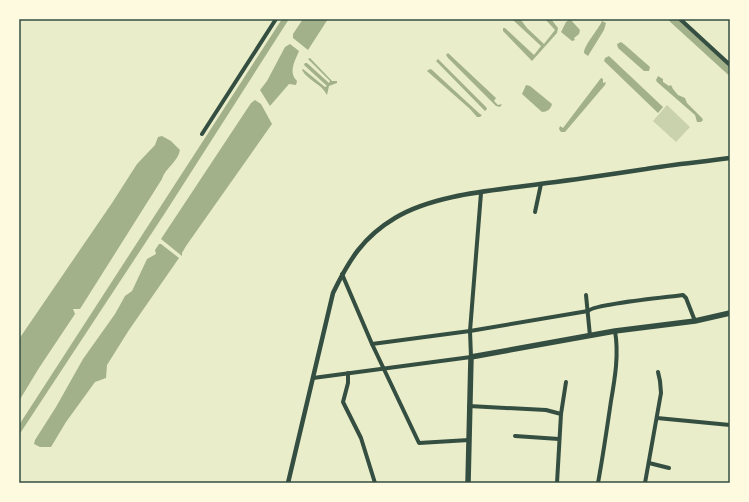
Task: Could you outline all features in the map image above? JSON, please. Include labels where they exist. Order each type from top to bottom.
[{"type":"main road","points":[[468,483],[471,357],[615,331],[695,321],[730,313]]},
{"type":"street","points":[[202,134],[276,19]]},
{"type":"street","points":[[680,19],[730,65]]},
{"type":"street","points":[[288,483],[333,293],[342,274],[355,253],[370,236],[395,218],[416,207],[441,200],[481,192],[730,158]]},
{"type":"street","points":[[535,212],[540,184]]},
{"type":"street","points":[[313,378],[471,357],[470,331],[481,192]]},
{"type":"street","points":[[342,274],[372,344],[418,443],[469,440]]},
{"type":"street","points":[[586,295],[590,336]]},
{"type":"street","points":[[372,344],[470,331],[588,311],[590,309],[606,305],[683,295],[686,298],[695,321]]},
{"type":"street","points":[[598,483],[616,371],[617,342],[615,331]]},
{"type":"street","points":[[645,483],[652,436],[657,418],[661,392],[658,372]]},
{"type":"street","points":[[348,373],[348,383],[343,402],[361,438],[375,483]]},
{"type":"street","points":[[557,483],[561,414],[566,382]]},
{"type":"street","points":[[469,406],[546,410],[561,414]]},
{"type":"street","points":[[657,418],[730,424]]},
{"type":"street","points":[[515,436],[559,440]]},
{"type":"street","points":[[649,463],[669,468]]},
{"type":"shaded area","points":[[282,19],[289,19],[165,213],[19,435],[19,425]]},
{"type":"shaded area","points":[[303,19],[328,19],[308,50],[293,38],[293,34]]},
{"type":"shaded area","points":[[545,19],[551,19],[558,28],[557,33],[532,61],[503,31],[503,28],[505,28],[534,55],[541,46],[513,20],[521,20],[527,28],[544,44],[555,30]]},
{"type":"shaded area","points":[[570,19],[580,30],[579,34],[574,38],[575,40],[572,41],[561,32],[566,22]]},
{"type":"shaded area","points":[[602,21],[606,23],[604,30],[588,56],[584,53],[585,50]]},
{"type":"shaded area","points":[[621,42],[650,67],[649,71],[644,71],[618,48],[617,44]]},
{"type":"shaded area","points":[[290,44],[299,51],[293,70],[294,78],[297,81],[296,85],[289,84],[270,106],[260,90],[267,81],[285,47]]},
{"type":"shaded area","points":[[448,53],[496,98],[494,101],[498,105],[502,104],[500,107],[496,106],[448,58],[446,55]]},
{"type":"shaded area","points":[[609,56],[663,107],[658,113],[604,61],[605,58]]},
{"type":"shaded area","points":[[310,58],[332,81],[337,81],[337,83],[329,86],[327,95],[302,70],[303,69],[325,87],[327,86],[304,65],[307,63],[329,83],[330,81],[308,59]]},
{"type":"shaded area","points":[[438,59],[486,107],[487,109],[485,111],[436,61]]},
{"type":"shaded area","points":[[431,69],[482,115],[477,117],[427,71]]},
{"type":"shaded area","points":[[658,76],[663,79],[663,82],[669,86],[671,85],[678,95],[685,98],[687,103],[702,118],[703,120],[701,122],[697,122],[695,115],[657,82],[656,80]]},
{"type":"shaded area","points":[[601,78],[603,79],[603,83],[606,82],[605,85],[565,132],[561,132],[559,129],[560,126],[563,128]]},
{"type":"shaded area","points":[[526,85],[530,86],[552,104],[550,109],[542,112],[522,94]]},
{"type":"shaded area","points":[[255,100],[261,104],[272,124],[186,246],[182,256],[161,239],[251,103]]},
{"type":"shaded area","points":[[667,105],[690,127],[676,142],[653,121]]},
{"type":"shaded area","points":[[162,136],[171,141],[180,150],[177,158],[164,175],[80,309],[73,309],[75,314],[19,401],[19,339],[137,164],[155,145],[158,137]]},
{"type":"shaded area","points":[[159,244],[179,258],[129,330],[107,365],[106,378],[95,382],[66,422],[51,447],[40,447],[34,444],[83,359],[115,314],[125,296],[132,291],[147,259],[156,254],[155,250]]},
{"type":"waterway","points":[[673,19],[730,71]]}]
